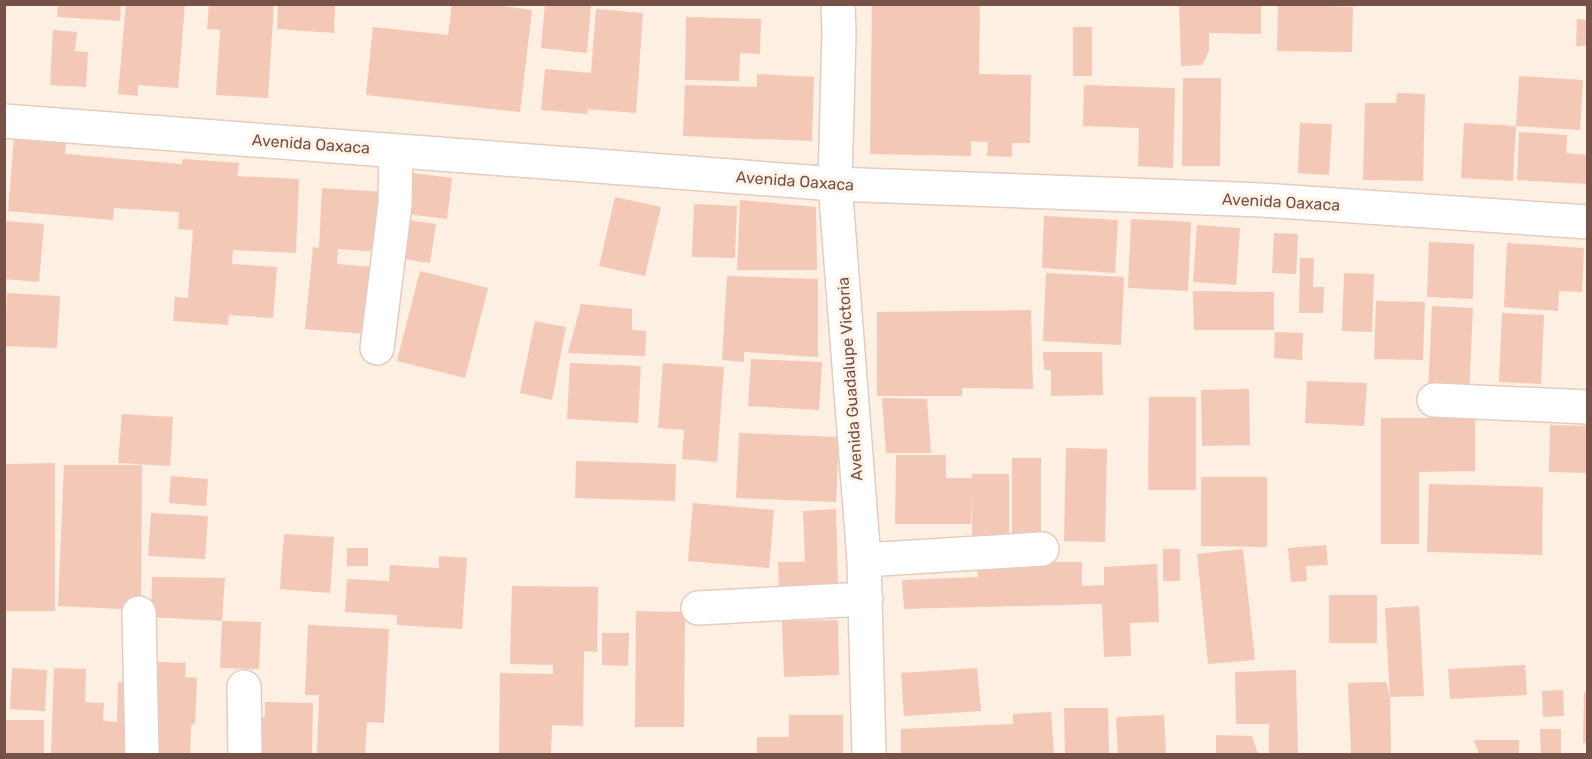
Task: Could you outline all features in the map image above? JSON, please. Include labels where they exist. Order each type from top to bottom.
[{"type":"street","name":"Avenida Guadalupe Victoria","points":[[838,4],[836,184],[864,560],[869,754]]},
{"type":"street","name":"Avenida Oaxaca","points":[[4,121],[836,184],[1262,200],[1587,222]]},
{"type":"street","points":[[377,348],[395,204],[396,151]]},
{"type":"street","points":[[1434,399],[1587,406]]},
{"type":"street","points":[[864,560],[1042,549]]},
{"type":"street","points":[[698,608],[866,599]]},
{"type":"street","points":[[139,613],[142,754]]},
{"type":"street","points":[[244,687],[245,754]]},
{"type":"building","points":[[58,4],[121,4],[120,21],[57,17]]},
{"type":"building","points":[[126,4],[185,4],[178,88],[138,85],[138,96],[118,94]]},
{"type":"building","points":[[209,4],[274,4],[268,98],[216,95],[220,30],[207,29]]},
{"type":"building","points":[[278,4],[335,4],[334,33],[277,29]]},
{"type":"building","points":[[452,4],[489,4],[532,10],[520,112],[366,95],[373,27],[448,35]]},
{"type":"building","points":[[545,4],[591,4],[587,53],[541,48]]},
{"type":"building","points":[[872,4],[980,4],[979,74],[1031,75],[1030,143],[1012,143],[1012,157],[987,156],[988,142],[971,141],[971,156],[870,154]]},
{"type":"building","points":[[1179,4],[1261,5],[1261,34],[1209,33],[1209,51],[1202,65],[1181,66]]},
{"type":"building","points":[[1278,4],[1353,7],[1352,52],[1277,51]]},
{"type":"building","points":[[596,9],[643,13],[636,113],[588,109],[587,114],[541,110],[545,69],[591,73]]},
{"type":"building","points":[[686,17],[761,19],[760,54],[740,53],[739,81],[685,80]]},
{"type":"building","points":[[1577,19],[1587,20],[1587,46],[1576,46]]},
{"type":"building","points":[[1073,27],[1092,27],[1092,76],[1073,76]]},
{"type":"building","points":[[53,30],[77,32],[75,51],[88,52],[86,87],[50,85]]},
{"type":"building","points":[[757,74],[814,77],[812,141],[683,136],[685,85],[757,87]]},
{"type":"building","points":[[1519,76],[1583,80],[1580,130],[1516,126]]},
{"type":"building","points":[[1183,78],[1221,78],[1220,166],[1182,166]]},
{"type":"building","points":[[1084,85],[1175,88],[1173,168],[1138,166],[1139,128],[1083,126]]},
{"type":"building","points":[[1397,93],[1425,94],[1423,181],[1363,180],[1365,103],[1396,103]]},
{"type":"building","points":[[1300,123],[1332,124],[1329,175],[1298,173]]},
{"type":"building","points":[[1464,123],[1516,126],[1513,181],[1461,178]]},
{"type":"building","points":[[1519,132],[1567,135],[1566,153],[1587,155],[1587,184],[1517,180]]},
{"type":"building","points":[[14,139],[66,143],[65,154],[182,164],[183,159],[239,163],[237,176],[299,179],[296,253],[233,250],[232,264],[277,267],[273,318],[229,315],[228,325],[173,321],[175,297],[188,298],[193,230],[178,229],[179,212],[114,208],[113,220],[8,211]]},
{"type":"building","points":[[413,173],[452,178],[447,219],[408,214]]},
{"type":"building","points":[[322,188],[384,192],[380,252],[338,249],[337,264],[372,267],[366,334],[305,329],[313,247],[319,248]]},
{"type":"building","points":[[615,197],[661,207],[645,276],[599,266]]},
{"type":"building","points":[[740,200],[816,207],[817,270],[737,270]]},
{"type":"building","points":[[694,204],[737,206],[735,258],[692,257]]},
{"type":"building","points":[[1044,216],[1118,220],[1115,273],[1042,268]]},
{"type":"building","points":[[1131,219],[1191,222],[1188,291],[1128,288]]},
{"type":"building","points":[[408,220],[436,224],[430,263],[403,259]]},
{"type":"building","points":[[4,221],[44,224],[39,282],[4,279]]},
{"type":"building","points":[[1197,225],[1240,228],[1236,285],[1193,282]]},
{"type":"building","points":[[1274,233],[1298,234],[1296,274],[1272,273]]},
{"type":"building","points":[[1429,242],[1474,244],[1473,299],[1427,297]]},
{"type":"building","points":[[1507,243],[1584,248],[1582,292],[1559,291],[1558,311],[1504,307]]},
{"type":"building","points":[[1300,258],[1314,258],[1313,287],[1324,287],[1323,313],[1299,313]]},
{"type":"building","points":[[420,271],[488,288],[465,378],[397,361]]},
{"type":"building","points":[[1046,273],[1124,277],[1121,345],[1043,341]]},
{"type":"building","points":[[1344,273],[1374,274],[1372,332],[1342,331]]},
{"type":"building","points":[[727,276],[818,279],[818,357],[744,352],[744,362],[722,360]]},
{"type":"building","points":[[1193,291],[1274,292],[1274,330],[1194,330]]},
{"type":"building","points":[[7,293],[60,296],[57,348],[4,346]]},
{"type":"building","points":[[1376,301],[1425,302],[1423,360],[1374,359]]},
{"type":"building","points":[[581,304],[632,309],[632,330],[646,331],[645,356],[568,353]]},
{"type":"building","points":[[1432,306],[1473,308],[1469,395],[1428,394]]},
{"type":"building","points":[[1031,310],[1033,389],[962,388],[962,396],[877,396],[877,312]]},
{"type":"building","points":[[1502,313],[1544,315],[1541,384],[1499,382]]},
{"type":"building","points":[[535,321],[566,327],[552,400],[520,393]]},
{"type":"building","points":[[1275,332],[1303,333],[1302,360],[1274,358]]},
{"type":"building","points":[[1043,352],[1102,352],[1103,395],[1051,396],[1051,370],[1044,370]]},
{"type":"building","points":[[751,359],[822,362],[819,410],[748,406]]},
{"type":"building","points":[[570,363],[641,366],[638,423],[567,419]]},
{"type":"building","points":[[663,363],[724,367],[717,462],[682,459],[684,430],[658,428]]},
{"type":"building","points":[[1307,381],[1367,383],[1364,426],[1305,423]]},
{"type":"building","points":[[1249,389],[1250,445],[1202,446],[1201,390]]},
{"type":"building","points":[[1149,397],[1196,397],[1196,490],[1148,490]]},
{"type":"building","points":[[882,398],[927,399],[931,453],[886,453]]},
{"type":"building","points":[[122,414],[173,417],[170,466],[118,463]]},
{"type":"building","points":[[1381,418],[1475,418],[1475,471],[1419,472],[1419,544],[1381,544]]},
{"type":"building","points":[[1550,425],[1587,426],[1587,473],[1549,472]]},
{"type":"building","points":[[739,433],[839,437],[836,502],[736,498]]},
{"type":"building","points":[[1066,448],[1107,449],[1105,542],[1064,541]]},
{"type":"building","points":[[896,455],[946,455],[946,478],[972,478],[972,474],[1009,474],[1009,542],[972,542],[972,493],[971,524],[895,524]]},
{"type":"building","points":[[1012,458],[1041,458],[1041,541],[1012,542]]},
{"type":"building","points":[[576,461],[676,464],[675,501],[575,498]]},
{"type":"building","points":[[55,463],[55,611],[4,611],[4,464]]},
{"type":"building","points":[[64,465],[142,465],[141,610],[58,606]]},
{"type":"building","points":[[171,476],[208,479],[206,506],[169,503]]},
{"type":"building","points":[[1201,477],[1267,477],[1267,547],[1201,546]]},
{"type":"building","points":[[1429,484],[1543,487],[1542,555],[1427,552]]},
{"type":"building","points":[[693,503],[774,510],[769,568],[688,561]]},
{"type":"building","points":[[836,509],[838,586],[779,587],[778,562],[805,562],[803,511]]},
{"type":"building","points":[[151,513],[208,516],[205,559],[148,556]]},
{"type":"building","points":[[284,534],[334,537],[330,593],[280,589]]},
{"type":"building","points":[[1326,545],[1328,565],[1306,566],[1307,581],[1291,582],[1288,548]]},
{"type":"building","points":[[347,548],[368,548],[368,566],[347,566]]},
{"type":"building","points":[[1163,549],[1180,549],[1180,581],[1163,581]]},
{"type":"building","points":[[1243,549],[1255,660],[1208,664],[1197,554]]},
{"type":"building","points":[[439,556],[467,558],[462,629],[397,625],[397,615],[345,612],[347,579],[389,581],[390,565],[439,568]]},
{"type":"building","points":[[1082,562],[1082,586],[1104,585],[1104,567],[1157,564],[1159,622],[1130,623],[1131,656],[1104,657],[1102,604],[904,609],[902,580],[978,577],[977,563]]},
{"type":"building","points":[[152,577],[225,578],[222,621],[151,617]]},
{"type":"building","points":[[512,586],[598,587],[597,652],[584,651],[583,726],[552,725],[551,754],[499,754],[500,673],[553,674],[553,665],[510,664]]},
{"type":"building","points":[[1329,595],[1377,595],[1377,643],[1329,643]]},
{"type":"building","points":[[1419,606],[1424,696],[1390,697],[1385,608]]},
{"type":"building","points":[[636,611],[685,612],[684,727],[635,727]]},
{"type":"building","points":[[838,620],[839,675],[784,677],[782,621]]},
{"type":"building","points":[[222,621],[261,622],[259,669],[220,668]]},
{"type":"building","points":[[308,625],[389,629],[384,723],[367,722],[365,754],[317,754],[319,695],[305,695]]},
{"type":"building","points":[[602,633],[629,633],[628,666],[602,665]]},
{"type":"building","points":[[157,662],[186,663],[185,677],[197,678],[195,724],[191,725],[190,754],[155,754]]},
{"type":"building","points":[[1525,665],[1527,695],[1450,699],[1448,669]]},
{"type":"building","points":[[12,668],[47,670],[45,711],[10,709]]},
{"type":"building","points":[[54,668],[86,669],[85,702],[104,703],[103,721],[117,722],[118,682],[136,683],[133,754],[51,754]]},
{"type":"building","points":[[977,668],[981,711],[904,716],[901,673]]},
{"type":"building","points":[[1296,670],[1298,754],[1269,754],[1269,724],[1236,724],[1235,672]]},
{"type":"building","points":[[1386,682],[1390,697],[1391,754],[1351,754],[1348,683]]},
{"type":"building","points":[[1563,690],[1564,716],[1543,717],[1542,691]]},
{"type":"building","points":[[1584,692],[1587,692],[1587,743],[1583,743]]},
{"type":"building","points":[[265,702],[313,703],[312,754],[259,754],[253,717],[265,717]]},
{"type":"building","points":[[1064,708],[1108,708],[1109,754],[1065,754]]},
{"type":"building","points":[[1051,712],[1054,754],[901,754],[901,729],[1013,724],[1013,714]]},
{"type":"building","points":[[789,715],[843,715],[843,754],[757,754],[757,737],[789,737]]},
{"type":"building","points":[[1164,715],[1166,754],[1118,754],[1116,717]]},
{"type":"building","points":[[4,720],[44,720],[44,754],[4,754]]},
{"type":"building","points":[[1540,729],[1561,729],[1561,754],[1541,754]]},
{"type":"building","points":[[1216,735],[1252,736],[1258,754],[1216,754]]},
{"type":"building","points":[[1474,740],[1519,740],[1519,754],[1479,754]]}]
